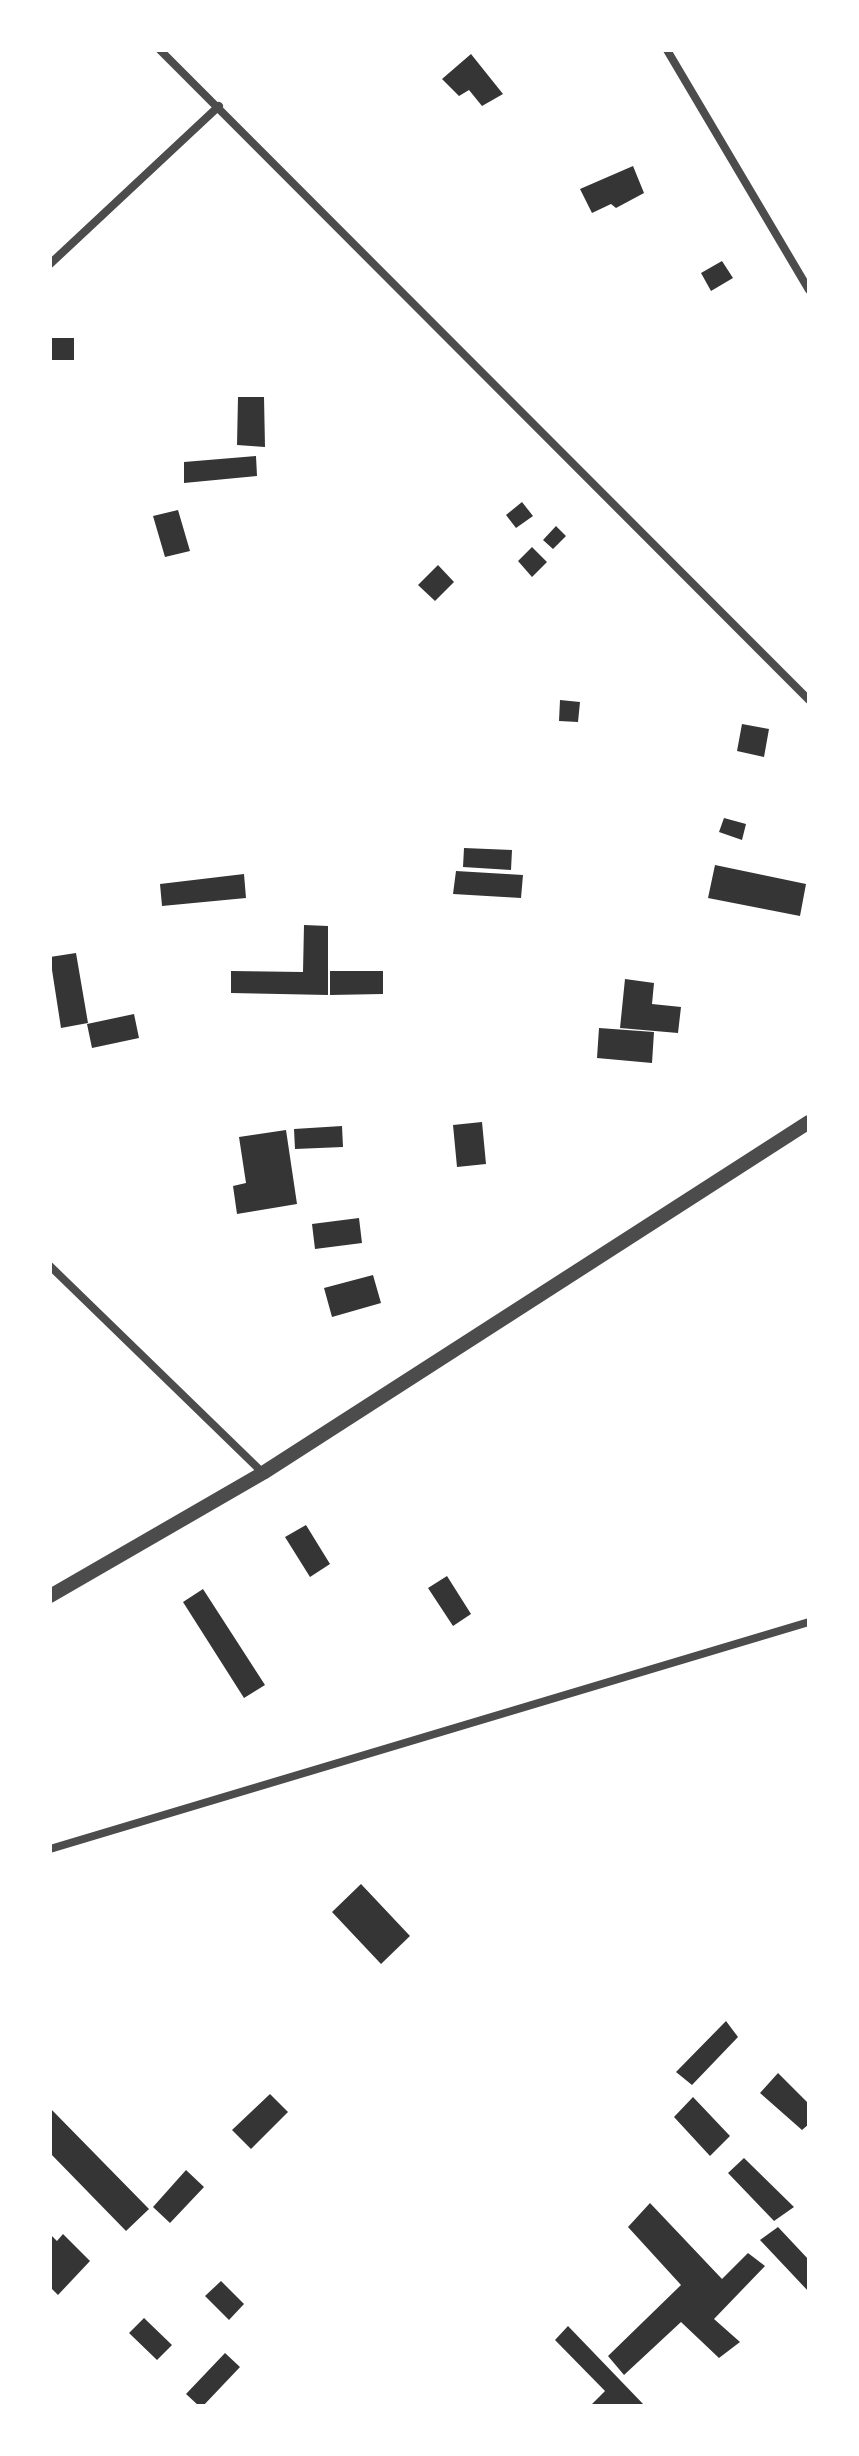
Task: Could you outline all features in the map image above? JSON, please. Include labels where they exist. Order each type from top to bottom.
[{"type":"street","points":[[160,50],[809,700]]},
{"type":"street","points":[[667,50],[809,290]]},
{"type":"street","points":[[50,264],[219,106]]},
{"type":"street","points":[[50,1596],[263,1473],[809,1122]]},
{"type":"street","points":[[50,1266],[263,1473]]},
{"type":"street","points":[[50,1849],[809,1622]]},
{"type":"building","points":[[471,54],[503,94],[482,106],[469,90],[459,96],[442,79]]},
{"type":"building","points":[[633,166],[644,193],[616,208],[611,204],[592,213],[580,189]]},
{"type":"building","points":[[722,261],[733,278],[711,291],[701,273]]},
{"type":"building","points":[[50,338],[74,338],[74,360],[50,360]]},
{"type":"building","points":[[238,397],[264,397],[265,447],[237,445]]},
{"type":"building","points":[[256,456],[257,476],[184,483],[184,462]]},
{"type":"building","points":[[522,502],[533,516],[516,528],[506,515]]},
{"type":"building","points":[[178,510],[190,551],[165,557],[153,516]]},
{"type":"building","points":[[556,526],[566,536],[553,549],[543,540]]},
{"type":"building","points":[[532,547],[547,562],[532,577],[518,561]]},
{"type":"building","points":[[438,565],[454,582],[435,601],[418,585]]},
{"type":"building","points":[[560,700],[580,702],[578,722],[559,721]]},
{"type":"building","points":[[742,724],[769,729],[764,757],[737,751]]},
{"type":"building","points":[[724,818],[746,824],[742,840],[719,832]]},
{"type":"building","points":[[464,848],[512,850],[511,870],[463,867]]},
{"type":"building","points":[[715,865],[806,884],[800,916],[708,898]]},
{"type":"building","points":[[456,871],[523,875],[521,898],[453,894]]},
{"type":"building","points":[[244,874],[246,898],[162,906],[160,884]]},
{"type":"building","points":[[304,925],[328,926],[328,995],[231,993],[231,971],[303,972]]},
{"type":"building","points":[[76,953],[88,1023],[61,1028],[50,957]]},
{"type":"building","points":[[330,971],[383,971],[383,994],[330,995]]},
{"type":"building","points":[[625,979],[654,983],[652,1004],[681,1007],[678,1033],[620,1028]]},
{"type":"building","points":[[134,1014],[139,1038],[92,1048],[87,1024]]},
{"type":"building","points":[[599,1028],[654,1032],[652,1063],[597,1058]]},
{"type":"building","points":[[482,1122],[486,1164],[457,1167],[453,1125]]},
{"type":"building","points":[[342,1126],[343,1147],[295,1149],[294,1129]]},
{"type":"building","points":[[286,1130],[297,1204],[237,1214],[233,1186],[246,1183],[239,1137]]},
{"type":"building","points":[[359,1218],[362,1243],[315,1249],[312,1224]]},
{"type":"building","points":[[373,1275],[381,1303],[332,1317],[324,1288]]},
{"type":"building","points":[[306,1525],[330,1564],[310,1577],[285,1537]]},
{"type":"building","points":[[447,1576],[471,1614],[453,1626],[428,1588]]},
{"type":"building","points":[[203,1589],[265,1685],[244,1698],[183,1602]]},
{"type":"building","points":[[361,1884],[410,1936],[381,1964],[332,1912]]},
{"type":"building","points":[[726,2021],[738,2037],[692,2085],[676,2072]]},
{"type":"building","points":[[778,2073],[809,2104],[809,2124],[802,2130],[760,2093]]},
{"type":"building","points":[[270,2094],[288,2112],[251,2149],[232,2130]]},
{"type":"building","points":[[693,2097],[730,2136],[710,2156],[674,2117]]},
{"type":"building","points":[[50,2108],[149,2209],[126,2231],[50,2153]]},
{"type":"building","points":[[744,2158],[794,2207],[774,2221],[728,2173]]},
{"type":"building","points":[[186,2170],[204,2187],[170,2223],[153,2207]]},
{"type":"building","points":[[650,2203],[722,2279],[748,2253],[765,2266],[714,2319],[740,2342],[719,2358],[681,2322],[624,2375],[608,2356],[681,2285],[628,2227]]},
{"type":"building","points":[[778,2227],[809,2260],[809,2292],[760,2240]]},
{"type":"building","points":[[50,2234],[57,2241],[63,2234],[90,2261],[58,2295],[50,2287]]},
{"type":"building","points":[[221,2281],[244,2304],[229,2320],[205,2296]]},
{"type":"building","points":[[144,2318],[172,2345],[157,2360],[129,2333]]},
{"type":"building","points":[[568,2326],[645,2406],[590,2406],[605,2391],[555,2340]]},
{"type":"building","points":[[225,2353],[240,2367],[203,2406],[199,2406],[186,2394]]}]
